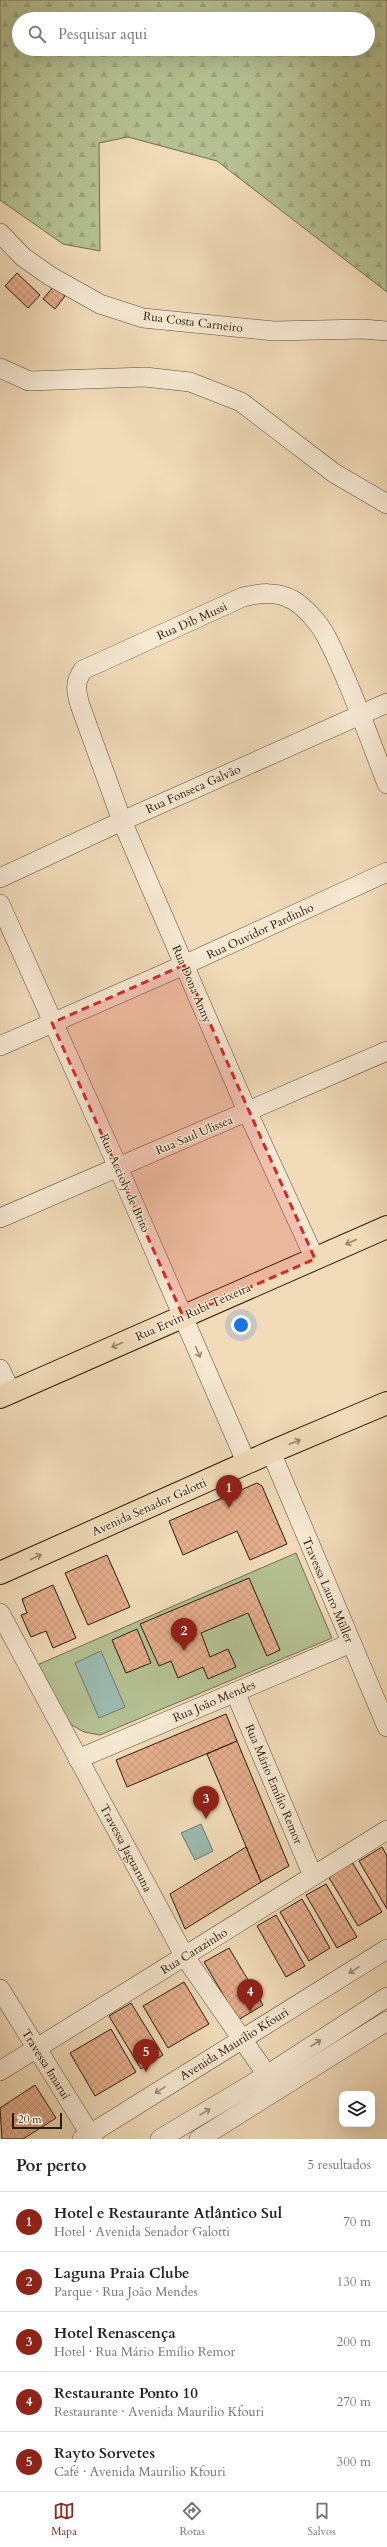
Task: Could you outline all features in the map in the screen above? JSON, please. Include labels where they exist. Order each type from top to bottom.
[{"type":"main road","name":"Rua Ervin Rubi Teixeira","points":[[5,1395],[387,1227]]},
{"type":"main road","name":"Avenida Senador Galotti","points":[[0,1573],[271,1452],[387,1403]]},
{"type":"street","name":"Rua Costa Carneiro","points":[[0,233],[23,257],[50,276],[100,304],[143,318],[274,331],[363,329],[387,331]]},
{"type":"street","points":[[0,368],[29,380],[145,377],[190,382],[241,402],[334,473],[387,504]]},
{"type":"street","name":"Rua Dib Mussi","points":[[80,705],[75,686],[83,670],[243,598],[258,593],[274,594],[293,600],[310,614],[326,635],[387,784]]},
{"type":"street","name":"Rua Fonseca Galvão","points":[[0,878],[122,821],[387,703]]},
{"type":"street","name":"Rua Dona Anny","points":[[80,705],[122,821],[248,1113],[315,1258]]},
{"type":"street","name":"Rua Ouvidor Pardinho","points":[[0,1046],[184,965],[387,872]]},
{"type":"street","name":"Rua Accioly de Brito","points":[[0,904],[52,1023],[118,1166],[247,1464]]},
{"type":"street","name":"Rua Saul Ulissea","points":[[0,1218],[118,1166],[248,1113],[387,1052]]},
{"type":"street","points":[[0,1369],[5,1395]]},
{"type":"street","name":"Travessa Lauro Müller","points":[[271,1452],[387,1727]]},
{"type":"street","name":"Travessa Jaguaruna","points":[[0,1613],[185,1956],[240,2039],[267,2075]]},
{"type":"street","name":"Rua João Mendes","points":[[78,1759],[351,1643]]},
{"type":"street","name":"Rua Mário Emílio Remor","points":[[235,1692],[313,1876]]},
{"type":"street","name":"Rua Carazinho","points":[[0,2071],[36,2050],[387,1830]]},
{"type":"street","name":"Avenida Maurilio Kfouri","points":[[88,2137],[240,2039],[387,1949]]},
{"type":"street","name":"Travessa Imaruí","points":[[0,1989],[88,2137]]},
{"type":"street","points":[[160,2139],[267,2075],[387,1997]]},
{"type":"street","points":[[199,2139],[387,2021]]},
{"type":"highlighted area","points":[[184,965],[315,1259],[183,1316],[52,1023]]},
{"type":"green space","points":[[0,0],[387,0],[387,292],[217,161],[128,137],[99,143],[100,251],[63,244],[0,200]]},
{"type":"green space","points":[[296,1553],[332,1638],[100,1735],[84,1732],[70,1724],[37,1665]]},
{"type":"water","points":[[101,1651],[125,1707],[99,1718],[75,1663]]},
{"type":"water","points":[[201,1824],[213,1851],[195,1860],[181,1833]]},
{"type":"building","points":[[17,273],[40,295],[28,308],[5,286]]},
{"type":"building","points":[[54,286],[65,296],[55,309],[43,299]]},
{"type":"building","points":[[257,1483],[262,1486],[287,1544],[250,1560],[237,1531],[183,1555],[169,1521]]},
{"type":"building","points":[[107,1555],[130,1607],[88,1625],[65,1573]]},
{"type":"building","points":[[249,1578],[280,1650],[267,1656],[248,1613],[201,1633],[210,1657],[228,1649],[236,1667],[208,1679],[203,1667],[178,1678],[171,1661],[159,1666],[140,1624]]},
{"type":"building","points":[[53,1585],[76,1638],[53,1648],[46,1631],[31,1637],[21,1615],[27,1613],[22,1599]]},
{"type":"building","points":[[137,1629],[151,1663],[126,1673],[112,1640]]},
{"type":"building","points":[[226,1714],[237,1741],[127,1787],[116,1760]]},
{"type":"building","points":[[237,1741],[289,1866],[261,1882],[207,1754]]},
{"type":"building","points":[[246,1847],[261,1882],[185,1929],[170,1894]]},
{"type":"building","points":[[382,1847],[387,1856],[387,1909],[359,1861]]},
{"type":"building","points":[[352,1862],[382,1912],[358,1926],[328,1876]]},
{"type":"building","points":[[326,1884],[357,1937],[337,1948],[306,1895]]},
{"type":"building","points":[[302,1899],[330,1948],[309,1961],[280,1912]]},
{"type":"building","points":[[276,1915],[305,1966],[286,1977],[257,1926]]},
{"type":"building","points":[[229,1948],[263,2005],[238,2020],[204,1962]]},
{"type":"building","points":[[184,1982],[209,2024],[168,2048],[143,2006]]},
{"type":"building","points":[[131,2003],[163,2055],[141,2069],[109,2016]]},
{"type":"building","points":[[111,2029],[136,2072],[95,2096],[70,2053]]},
{"type":"building","points":[[35,2085],[56,2118],[23,2139],[2,2139],[0,2108]]},
{"type":"place","name":"Hotel e Restaurante Atlântico Sul","points":[[229,1508]]},
{"type":"place","name":"Laguna Praia Clube","points":[[184,1651]]},
{"type":"place","name":"Hotel Renascença","points":[[206,1819]]},
{"type":"place","name":"Restaurante Ponto 10","points":[[250,2012]]},
{"type":"place","name":"Rayto Sorvetes","points":[[146,2072]]}]
